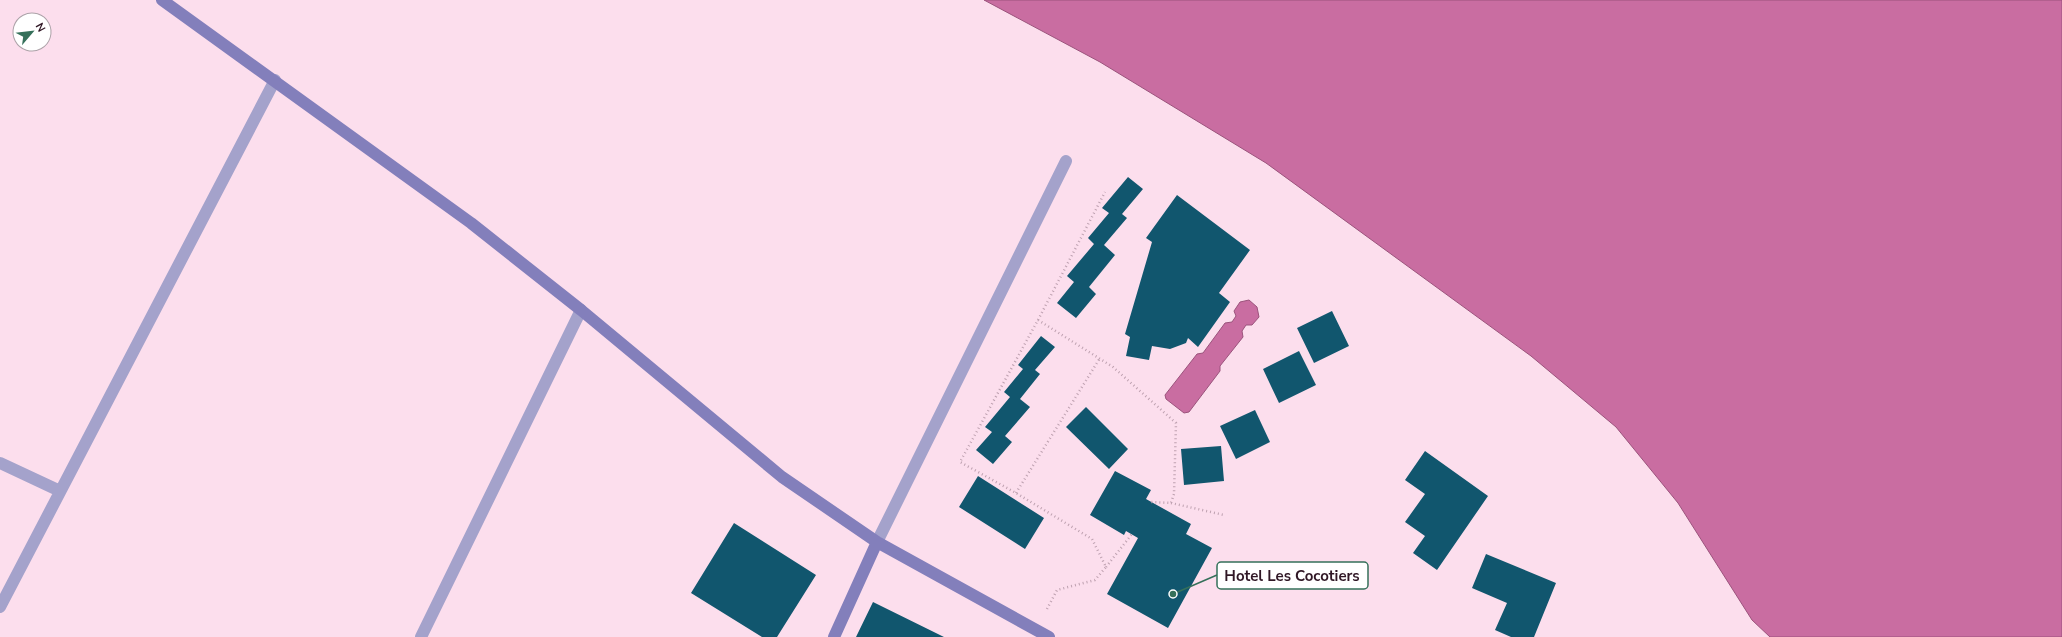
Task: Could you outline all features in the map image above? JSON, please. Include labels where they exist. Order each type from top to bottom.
[{"type":"main road","points":[[162,0],[275,80],[471,223],[581,310],[782,477],[877,542],[1049,637]]},
{"type":"main road","points":[[834,637],[877,542]]},
{"type":"street","points":[[0,607],[275,80]]},
{"type":"street","points":[[877,542],[1066,161]]},
{"type":"street","points":[[421,637],[581,310]]},
{"type":"street","points":[[0,463],[60,491]]},
{"type":"path","points":[[1105,192],[1038,320],[960,462],[1016,493],[1092,539],[1106,566]]},
{"type":"path","points":[[1038,320],[1113,367],[1176,423],[1174,494],[1171,503]]},
{"type":"path","points":[[1016,493],[1100,358]]},
{"type":"path","points":[[1151,502],[1171,503],[1224,515]]},
{"type":"path","points":[[1036,629],[1057,590],[1095,580],[1132,534]]},
{"type":"shaded area","points":[[984,0],[2062,0],[2062,637],[1770,637],[1752,620],[1678,503],[1616,427],[1531,356],[1266,163],[1100,62]]},
{"type":"shaded area","points":[[1249,300],[1257,307],[1259,317],[1252,325],[1246,325],[1242,331],[1243,337],[1220,366],[1220,371],[1189,412],[1184,413],[1166,399],[1165,395],[1197,354],[1203,353],[1225,323],[1232,322],[1236,316],[1234,311],[1240,302]]},
{"type":"building","points":[[1128,177],[1143,189],[1122,214],[1127,218],[1104,245],[1115,255],[1089,287],[1096,294],[1076,318],[1057,303],[1074,282],[1067,276],[1094,244],[1088,238],[1109,213],[1102,208]]},
{"type":"building","points":[[1177,195],[1250,250],[1219,293],[1230,302],[1198,347],[1188,338],[1186,343],[1170,349],[1152,346],[1149,360],[1126,356],[1130,337],[1125,334],[1152,242],[1146,238]]},
{"type":"building","points":[[1332,311],[1349,346],[1314,363],[1297,328]]},
{"type":"building","points":[[1041,336],[1055,347],[1035,370],[1040,374],[1020,399],[1030,407],[1005,436],[1012,442],[993,464],[976,450],[992,432],[985,427],[1010,397],[1004,392],[1023,369],[1018,365]]},
{"type":"building","points":[[1299,351],[1316,385],[1279,403],[1263,369]]},
{"type":"building","points":[[1086,407],[1128,449],[1109,469],[1066,427]]},
{"type":"building","points":[[1255,410],[1270,442],[1236,459],[1220,426]]},
{"type":"building","points":[[1221,446],[1224,481],[1184,485],[1181,449]]},
{"type":"building","points":[[1425,451],[1488,496],[1437,570],[1413,553],[1425,536],[1405,522],[1425,494],[1405,480]]},
{"type":"building","points":[[1115,471],[1151,490],[1146,499],[1191,524],[1186,534],[1212,548],[1168,628],[1107,594],[1138,538],[1126,531],[1124,535],[1090,515]]},
{"type":"building","points":[[978,476],[1044,518],[1025,549],[959,507]]},
{"type":"building","points":[[734,523],[816,575],[777,637],[762,637],[691,593]]},
{"type":"building","points":[[1486,554],[1556,583],[1534,637],[1511,637],[1495,630],[1507,603],[1472,588]]},
{"type":"building","points":[[873,602],[944,637],[856,637]]},
{"type":"place","name":"Hotel Les Cocotiers","points":[[1173,594]]}]
